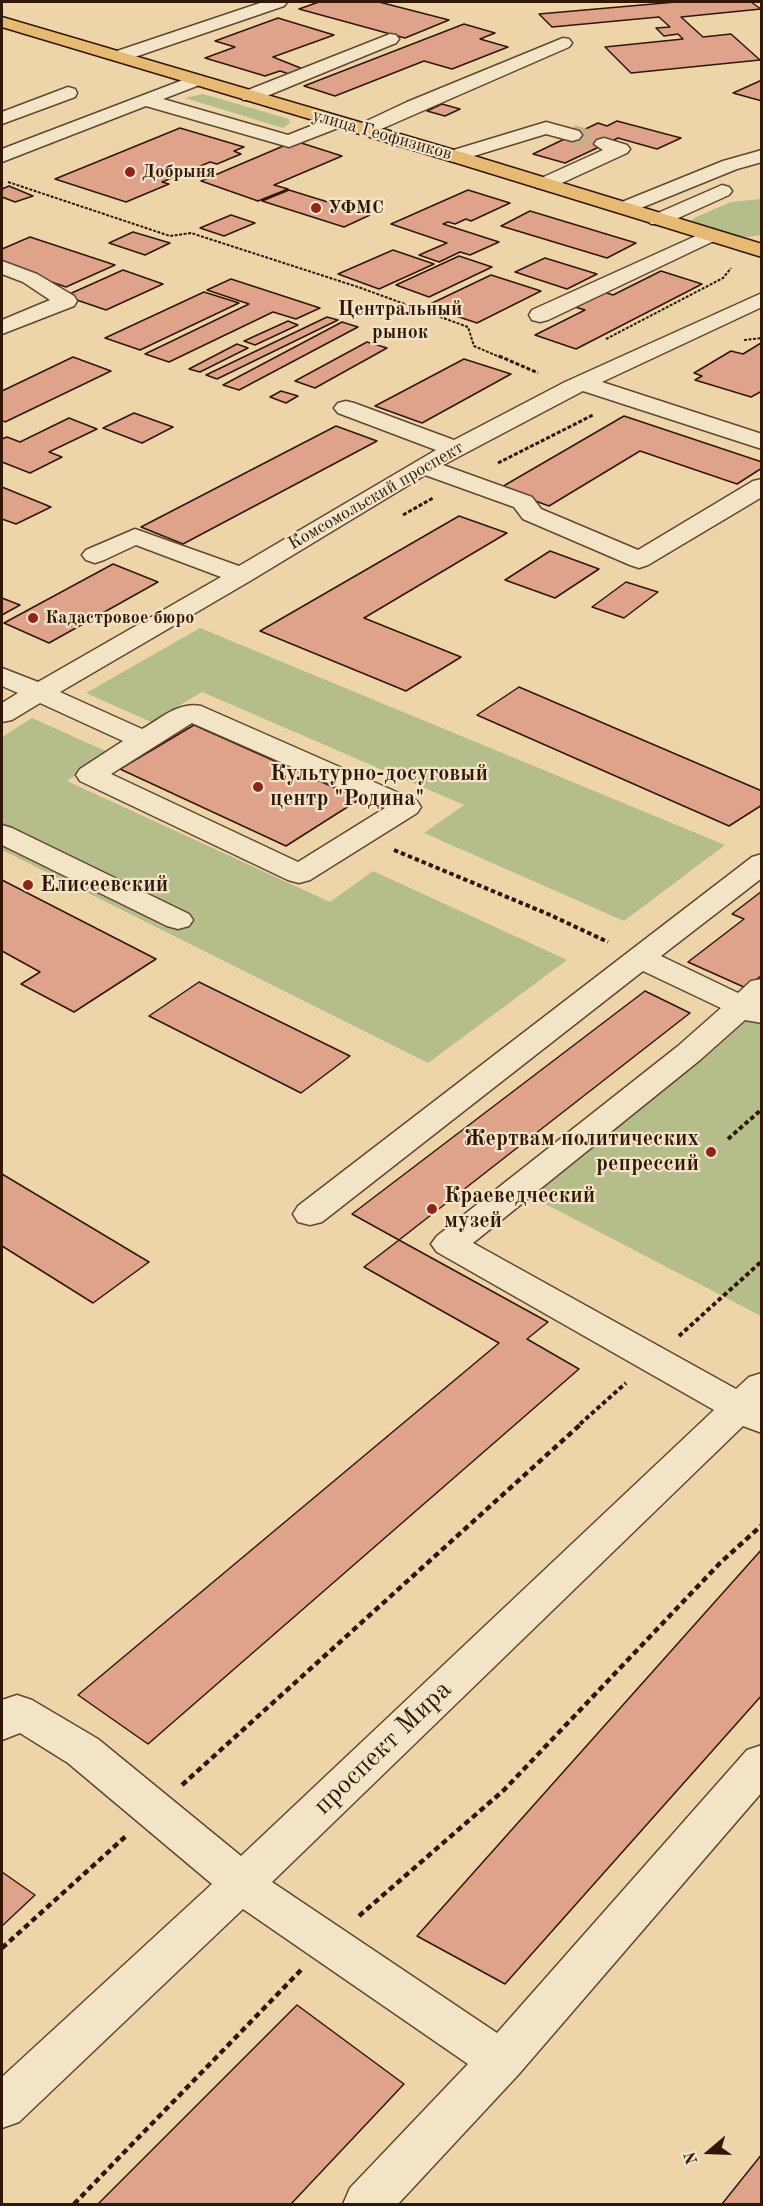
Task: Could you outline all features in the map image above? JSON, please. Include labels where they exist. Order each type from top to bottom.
[{"type":"main road","name":"улица Геофизиков","points":[[2,22],[624,208],[658,220],[701,240],[762,251]]},
{"type":"street","points":[[120,56],[278,2]]},
{"type":"street","points":[[250,96],[390,39]]},
{"type":"street","points":[[365,129],[563,43]]},
{"type":"street","points":[[7,150],[196,80]]},
{"type":"street","points":[[2,118],[68,93]]},
{"type":"street","points":[[145,100],[289,141],[336,122]]},
{"type":"street","points":[[454,156],[546,128],[572,135]]},
{"type":"street","points":[[543,184],[620,149],[604,144]]},
{"type":"street","points":[[624,208],[730,165],[762,156]]},
{"type":"street","points":[[658,220],[740,184]]},
{"type":"street","points":[[540,315],[701,240]]},
{"type":"street","points":[[2,267],[30,278],[66,301],[2,328]]},
{"type":"street","name":"Комсомольский проспект","points":[[2,714],[241,576],[423,466],[582,383],[762,299]]},
{"type":"street","points":[[582,383],[762,442]]},
{"type":"street","points":[[346,408],[455,449]]},
{"type":"street","points":[[423,466],[523,502],[532,514],[639,560],[762,486]]},
{"type":"street","points":[[95,555],[135,536],[241,576]]},
{"type":"street","points":[[2,676],[143,740]]},
{"type":"street","points":[[190,712],[407,807],[299,874],[90,775],[143,740],[190,712]]},
{"type":"street","points":[[2,834],[178,920]]},
{"type":"street","points":[[310,1214],[762,863]]},
{"type":"street","points":[[640,958],[754,1003]]},
{"type":"street","points":[[754,1003],[449,1245],[653,1359],[754,1404]]},
{"type":"street","name":"проспект Мира","points":[[2,2107],[754,1404]]},
{"type":"street","points":[[2,1724],[17,1711],[83,1751],[241,1883],[501,2061]]},
{"type":"street","points":[[367,2205],[501,2061],[762,1762]]},
{"type":"path","points":[[3,180],[170,237],[191,233],[427,311],[468,327],[474,346],[540,373]]},
{"type":"path","points":[[601,342],[723,278],[731,269],[701,240]]},
{"type":"path","points":[[360,836],[591,934]]},
{"type":"path","points":[[728,1139],[762,1108]]},
{"type":"path","points":[[2,1948],[762,1261]]},
{"type":"path","points":[[74,2205],[327,1943],[504,1790],[720,1563],[762,1525]]},
{"type":"green space","points":[[203,94],[289,119],[290,123],[283,128],[185,98]]},
{"type":"green space","points":[[761,199],[761,235],[742,238],[690,223],[694,218],[731,202]]},
{"type":"green space","points":[[200,628],[725,845],[624,921],[424,833],[464,805],[202,692],[151,722],[86,693]]},
{"type":"green space","points":[[32,718],[110,753],[67,781],[330,902],[373,871],[567,960],[428,1063],[2,850],[2,737]]},
{"type":"green space","points":[[761,1008],[761,1316],[530,1196]]},
{"type":"building","points":[[319,2],[379,2],[449,20],[405,38],[299,9]]},
{"type":"building","points":[[676,2],[751,2],[761,9],[681,17],[703,37],[731,34],[760,60],[631,73],[605,47],[683,39],[678,34],[664,36],[656,28],[670,27],[659,17],[552,27],[539,14]]},
{"type":"building","points":[[278,18],[334,35],[273,57],[303,69],[289,74],[280,71],[265,76],[205,58],[235,47],[215,41]]},
{"type":"building","points":[[464,24],[495,33],[480,39],[508,47],[452,69],[424,61],[335,96],[304,86]]},
{"type":"building","points":[[762,80],[762,101],[733,93]]},
{"type":"building","points":[[442,104],[460,109],[445,116],[427,111]]},
{"type":"building","points":[[617,121],[681,138],[657,149],[618,138],[565,163],[533,154],[598,123],[607,126]]},
{"type":"building","name":"Добрыня","points":[[180,128],[244,147],[234,151],[241,154],[217,164],[210,162],[162,182],[169,184],[126,202],[55,179]]},
{"type":"building","points":[[295,141],[342,156],[274,185],[288,189],[258,201],[201,181]]},
{"type":"building","points":[[9,186],[33,196],[15,202],[2,197],[2,189]]},
{"type":"building","name":"УФМС","points":[[289,190],[370,215],[344,227],[262,201]]},
{"type":"building","points":[[468,190],[510,203],[471,221],[466,219],[455,224],[448,222],[443,224],[499,242],[470,255],[460,252],[439,262],[419,255],[447,243],[391,224]]},
{"type":"building","points":[[530,211],[636,243],[607,258],[501,226]]},
{"type":"building","points":[[231,215],[255,223],[224,236],[200,228]]},
{"type":"building","points":[[133,232],[170,243],[145,255],[109,243]]},
{"type":"building","points":[[30,237],[115,265],[66,287],[2,265],[2,249]]},
{"type":"building","points":[[393,250],[434,264],[379,289],[338,274]]},
{"type":"building","points":[[459,256],[492,267],[429,297],[396,285]]},
{"type":"building","points":[[545,258],[597,274],[567,289],[515,272]]},
{"type":"building","points":[[123,270],[163,284],[106,310],[65,296]]},
{"type":"building","points":[[661,271],[702,284],[576,349],[535,335],[585,310],[575,307],[604,292],[613,295]]},
{"type":"building","points":[[491,275],[541,291],[477,323],[426,306]]},
{"type":"building","points":[[231,279],[320,308],[296,319],[273,312],[169,362],[145,354],[249,304],[207,290]]},
{"type":"building","points":[[204,292],[239,303],[140,350],[105,338]]},
{"type":"building","points":[[327,317],[338,320],[217,379],[206,375]]},
{"type":"building","points":[[288,321],[298,325],[255,345],[244,341]]},
{"type":"building","points":[[342,322],[358,327],[239,390],[223,385]]},
{"type":"building","points":[[367,342],[387,348],[315,388],[295,381]]},
{"type":"building","points":[[761,343],[762,391],[751,397],[695,380],[702,376],[694,373],[731,351],[743,354]]},
{"type":"building","points":[[237,344],[248,348],[200,372],[189,369]]},
{"type":"building","points":[[73,357],[111,371],[5,422],[2,420],[2,391]]},
{"type":"building","points":[[464,359],[511,374],[422,423],[375,406]]},
{"type":"building","points":[[281,391],[298,396],[286,403],[270,397]]},
{"type":"building","points":[[134,413],[173,427],[142,443],[103,428]]},
{"type":"building","points":[[624,416],[762,462],[762,468],[737,484],[640,451],[549,506],[500,488]]},
{"type":"building","points":[[69,418],[97,429],[49,452],[62,457],[30,473],[2,462],[2,439],[7,437],[20,442]]},
{"type":"building","points":[[336,426],[377,441],[183,544],[141,527]]},
{"type":"building","points":[[2,487],[51,507],[16,524],[2,519]]},
{"type":"building","points":[[459,516],[507,533],[364,618],[461,657],[406,691],[260,631]]},
{"type":"building","points":[[550,551],[599,569],[555,598],[505,580]]},
{"type":"building","points":[[113,564],[158,582],[49,643],[4,623]]},
{"type":"building","points":[[626,582],[658,592],[624,618],[592,607]]},
{"type":"building","points":[[2,598],[20,605],[2,615]]},
{"type":"building","points":[[519,687],[762,791],[762,805],[729,826],[477,715]]},
{"type":"building","name":"Культурно-досуговый центр \"Родина\"","points":[[194,725],[360,799],[286,846],[120,769]]},
{"type":"building","points":[[2,880],[156,959],[74,1012],[21,984],[40,972],[2,951]]},
{"type":"building","points":[[762,891],[762,975],[746,988],[688,962],[744,919],[732,914]]},
{"type":"building","points":[[199,982],[350,1056],[301,1093],[149,1016]]},
{"type":"building","points":[[645,991],[690,1013],[399,1240],[352,1214]]},
{"type":"building","points":[[2,1174],[149,1262],[93,1303],[2,1246]]},
{"type":"building","points":[[399,1240],[548,1322],[527,1339],[579,1369],[148,1744],[78,1695],[499,1343],[364,1267]]},
{"type":"building","points":[[762,1549],[762,1695],[505,1984],[417,1936]]},
{"type":"building","points":[[2,1872],[35,1895],[2,1926]]},
{"type":"building","points":[[297,2005],[404,2084],[291,2204],[98,2204]]},
{"type":"building","points":[[762,2154],[762,2204],[722,2204]]},
{"type":"tunnel","points":[[572,135],[604,144]]},
{"type":"place","name":"Добрыня","points":[[130,172]]},
{"type":"place","name":"УФМС","points":[[316,208]]},
{"type":"place","name":"Кадастровое бюро","points":[[33,618]]},
{"type":"place","name":"Культурно-досуговый центр \"Родина\"","points":[[258,787]]},
{"type":"place","name":"Елисеевский","points":[[28,885]]},
{"type":"place","name":"Жертвам политических репрессий","points":[[711,1152]]},
{"type":"place","name":"Краеведческий музей","points":[[432,1209]]},
{"type":"district","name":"Центральный рынок","points":[[400,322]]}]
